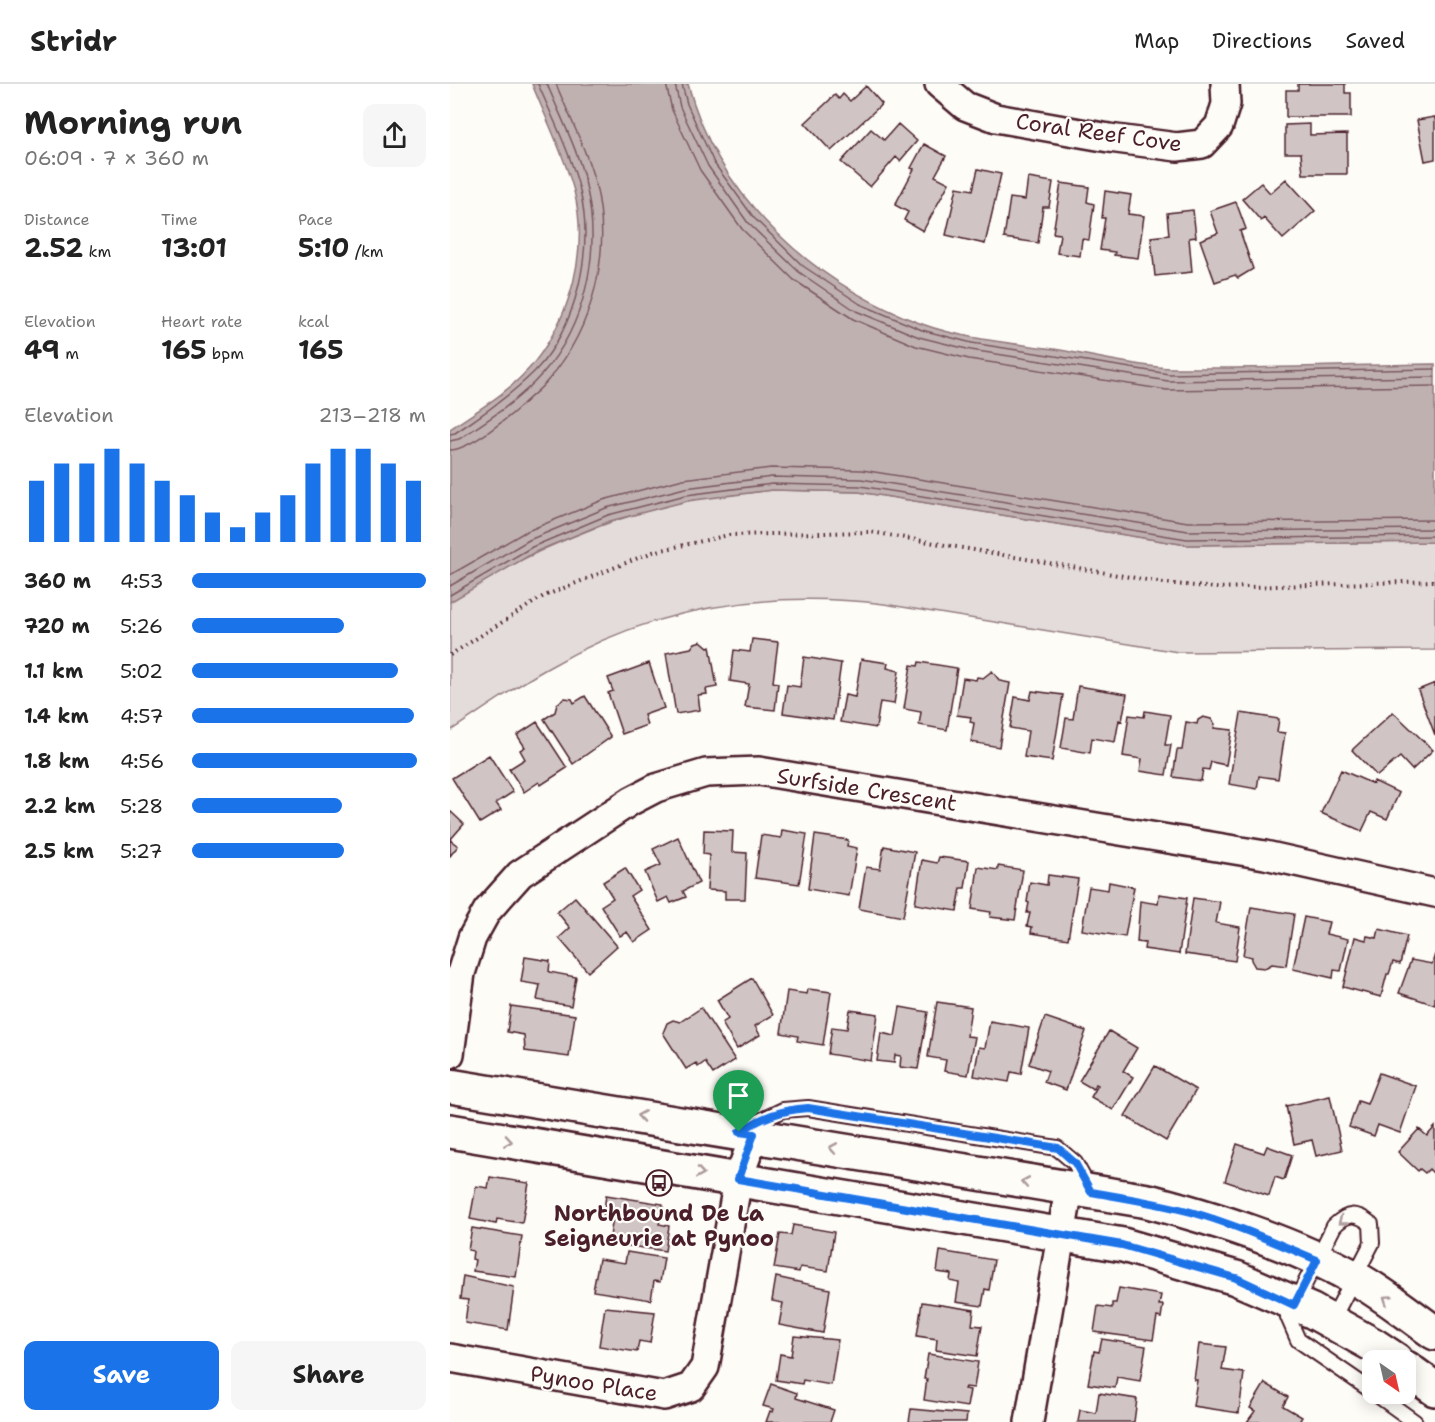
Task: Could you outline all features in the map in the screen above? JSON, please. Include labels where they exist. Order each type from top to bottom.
[{"type":"street","name":"Coral Reef Cove","points":[[939,84],[965,106],[996,118],[1109,138],[1177,147],[1202,144],[1219,126],[1226,104],[1225,84]]},
{"type":"street","name":"Surfside Crescent","points":[[450,1054],[461,973],[472,938],[487,911],[520,874],[632,801],[656,788],[706,773],[759,771],[1265,855],[1434,890]]},
{"type":"street","points":[[450,1086],[747,1133],[1148,1201],[1235,1227],[1317,1260],[1355,1278],[1435,1333]]},
{"type":"street","points":[[450,1131],[1122,1245],[1181,1260],[1236,1278],[1331,1322],[1381,1350]]},
{"type":"street","name":"Pynoo Place","points":[[450,1359],[664,1396],[691,1387],[705,1367],[747,1133]]},
{"type":"street","points":[[1029,1422],[1060,1234],[1080,1191]]},
{"type":"street","points":[[1416,1375],[1435,1389]]},
{"type":"lane","points":[[1331,1322],[1372,1243],[1371,1224],[1361,1216],[1354,1214],[1342,1218],[1334,1226],[1288,1317],[1298,1340],[1362,1384]]},
{"type":"lane","points":[[1390,1404],[1415,1422]]},
{"type":"path","points":[[450,655],[544,596],[653,552],[729,535],[871,532],[1164,583],[1217,588],[1435,581]]},
{"type":"shaded area","points":[[773,490],[859,492],[1187,545],[1435,542],[1435,650],[1178,652],[884,604],[797,599],[754,602],[712,607],[629,629],[589,646],[550,667],[450,731],[450,602],[534,554],[623,518],[697,499]]},
{"type":"water","points":[[532,84],[688,84],[702,125],[722,164],[747,199],[776,232],[808,261],[844,286],[882,307],[922,324],[973,337],[1159,367],[1238,368],[1435,364],[1435,542],[1187,545],[859,492],[772,490],[687,501],[610,521],[535,552],[450,602],[450,429],[504,391],[533,364],[558,325],[567,304],[578,259],[578,214],[574,191],[560,150]]},
{"type":"building","points":[[1298,84],[1345,84],[1345,93],[1351,93],[1351,117],[1286,117],[1286,90],[1298,90]]},
{"type":"building","points":[[866,86],[882,104],[831,151],[805,123],[835,95],[839,99],[843,94],[850,101]]},
{"type":"building","points":[[1435,117],[1435,159],[1425,161],[1417,120]]},
{"type":"building","points":[[898,124],[917,141],[900,161],[896,157],[870,187],[841,162],[871,129],[884,140]]},
{"type":"building","points":[[1310,124],[1310,135],[1347,134],[1347,174],[1303,174],[1301,153],[1285,153],[1285,125]]},
{"type":"building","points":[[924,144],[946,156],[935,176],[949,183],[923,231],[904,220],[908,212],[895,205]]},
{"type":"building","points":[[978,169],[1001,174],[985,244],[946,235],[957,187],[973,190]]},
{"type":"building","points":[[1028,178],[1053,182],[1049,207],[1043,207],[1038,243],[1004,238],[1010,198],[1025,200]]},
{"type":"building","points":[[1286,179],[1315,211],[1283,239],[1264,218],[1261,221],[1242,199],[1261,183],[1270,193]]},
{"type":"building","points":[[1061,183],[1089,187],[1087,202],[1094,204],[1089,240],[1082,239],[1080,256],[1057,253],[1060,234],[1053,233]]},
{"type":"building","points":[[1105,191],[1131,195],[1128,214],[1144,216],[1138,258],[1114,255],[1115,252],[1100,250],[1105,218],[1102,218]]},
{"type":"building","points":[[1236,202],[1246,229],[1240,231],[1253,269],[1238,278],[1235,275],[1215,282],[1200,240],[1218,233],[1210,211]]},
{"type":"building","points":[[1193,210],[1196,237],[1189,238],[1192,272],[1155,276],[1151,237],[1169,235],[1167,213]]},
{"type":"building","points":[[752,639],[778,642],[773,682],[778,683],[775,710],[745,707],[749,684],[730,681],[734,650],[750,652]]},
{"type":"building","points":[[701,641],[708,647],[710,646],[717,687],[706,689],[707,694],[698,695],[700,710],[676,714],[666,653],[691,648],[695,643]]},
{"type":"building","points":[[804,657],[841,663],[833,720],[783,713],[787,685],[800,687]]},
{"type":"building","points":[[861,659],[888,663],[887,668],[899,671],[894,704],[880,702],[876,728],[840,722],[845,695],[855,697]]},
{"type":"building","points":[[919,662],[957,668],[947,730],[919,725],[921,712],[904,709],[911,665],[918,666]]},
{"type":"building","points":[[649,663],[664,708],[644,715],[647,725],[622,734],[608,693],[613,691],[608,678]]},
{"type":"building","points":[[992,671],[1000,681],[1010,683],[999,747],[971,742],[974,723],[970,722],[971,717],[957,715],[963,678],[976,680],[977,677],[983,678]]},
{"type":"building","points":[[1435,683],[1435,735],[1418,690]]},
{"type":"building","points":[[1078,686],[1127,694],[1115,742],[1092,738],[1090,753],[1061,748],[1066,718],[1073,719]]},
{"type":"building","points":[[1032,691],[1063,695],[1052,761],[1024,757],[1028,731],[1010,728],[1015,697],[1030,700]]},
{"type":"building","points":[[585,696],[611,737],[573,764],[544,719],[555,712],[557,704],[565,698],[572,699],[574,703]]},
{"type":"building","points":[[1145,711],[1170,715],[1165,745],[1171,745],[1166,775],[1140,771],[1142,759],[1123,756],[1129,715],[1144,717]]},
{"type":"building","points":[[1393,712],[1433,750],[1412,770],[1400,757],[1377,776],[1352,750]]},
{"type":"building","points":[[1241,713],[1279,719],[1277,732],[1285,733],[1278,779],[1259,776],[1257,789],[1229,784]]},
{"type":"building","points":[[1203,717],[1211,719],[1215,724],[1214,728],[1232,730],[1226,765],[1211,762],[1209,770],[1203,769],[1201,781],[1173,777],[1177,750],[1182,750],[1186,722],[1197,724],[1198,720]]},
{"type":"building","points":[[537,722],[567,768],[541,785],[539,782],[524,792],[509,769],[525,759],[520,750],[525,747],[517,735]]},
{"type":"building","points":[[489,755],[513,792],[496,803],[501,810],[480,823],[452,778]]},
{"type":"building","points":[[1341,770],[1373,784],[1374,781],[1399,793],[1387,819],[1371,812],[1362,831],[1321,813]]},
{"type":"building","points":[[450,811],[464,824],[450,840]]},
{"type":"building","points":[[704,830],[733,831],[732,852],[747,853],[745,899],[725,899],[725,891],[707,890],[709,855],[703,854]]},
{"type":"building","points":[[782,830],[807,834],[799,884],[755,878],[761,835],[781,838]]},
{"type":"building","points":[[815,835],[848,840],[847,846],[857,848],[849,896],[808,889]]},
{"type":"building","points":[[678,837],[699,883],[683,891],[686,897],[671,903],[668,897],[658,902],[645,872],[661,865],[653,849]]},
{"type":"building","points":[[450,840],[458,846],[450,856]]},
{"type":"building","points":[[884,846],[915,852],[903,917],[859,909],[866,867],[880,869]]},
{"type":"building","points":[[939,857],[969,861],[965,888],[961,888],[957,911],[915,904],[922,860],[937,863]]},
{"type":"building","points":[[998,866],[1023,870],[1015,920],[990,917],[991,912],[972,909],[978,867],[998,870]]},
{"type":"building","points":[[625,868],[639,890],[630,896],[652,930],[634,942],[627,932],[620,936],[601,906],[613,898],[603,882]]},
{"type":"building","points":[[1048,875],[1078,879],[1068,939],[1031,933],[1032,927],[1027,926],[1030,913],[1027,913],[1029,903],[1027,902],[1030,882],[1047,885]]},
{"type":"building","points":[[1109,882],[1134,887],[1125,937],[1082,930],[1089,887],[1108,890]]},
{"type":"building","points":[[1159,894],[1187,898],[1179,954],[1144,949],[1145,943],[1137,942],[1140,901],[1158,904]]},
{"type":"building","points":[[575,897],[617,946],[588,972],[559,938],[570,928],[557,912]]},
{"type":"building","points":[[1193,898],[1220,902],[1216,923],[1240,927],[1235,961],[1185,954]]},
{"type":"building","points":[[1251,907],[1294,914],[1286,966],[1272,964],[1265,968],[1255,967],[1251,960],[1252,957],[1243,955]]},
{"type":"building","points":[[1304,917],[1329,922],[1326,934],[1348,939],[1341,971],[1334,970],[1333,978],[1293,969]]},
{"type":"building","points":[[1379,929],[1407,936],[1400,964],[1393,962],[1381,997],[1343,987],[1355,937],[1366,940],[1367,936],[1377,938]]},
{"type":"building","points":[[1435,954],[1435,1005],[1399,993],[1411,960],[1432,964]]},
{"type":"building","points":[[525,957],[550,961],[549,972],[576,977],[571,1006],[537,1000],[540,985],[521,982]]},
{"type":"building","points":[[752,978],[773,1015],[755,1026],[760,1035],[737,1049],[722,1023],[728,1019],[717,1000]]},
{"type":"building","points":[[808,989],[831,992],[823,1045],[797,1041],[798,1036],[781,1033],[787,991],[807,994]]},
{"type":"building","points":[[937,1002],[971,1007],[967,1036],[975,1037],[968,1075],[944,1071],[946,1060],[928,1057]]},
{"type":"building","points":[[511,1006],[575,1015],[569,1057],[525,1051],[524,1035],[507,1032]]},
{"type":"building","points":[[900,1007],[928,1012],[918,1069],[900,1067],[901,1056],[895,1055],[894,1063],[877,1061],[881,1033],[895,1036]]},
{"type":"building","points":[[701,1008],[735,1060],[713,1074],[705,1062],[698,1067],[696,1063],[686,1069],[663,1033],[667,1023],[673,1020],[680,1022]]},
{"type":"building","points":[[850,1010],[878,1014],[871,1061],[828,1054],[832,1027],[847,1029]]},
{"type":"building","points":[[1045,1017],[1086,1031],[1066,1090],[1044,1082],[1048,1071],[1029,1064]]},
{"type":"building","points":[[990,1021],[1029,1028],[1021,1074],[1011,1072],[1009,1082],[974,1076],[979,1047],[985,1048]]},
{"type":"building","points":[[1109,1031],[1137,1048],[1123,1071],[1133,1077],[1113,1110],[1091,1097],[1098,1085],[1096,1084],[1093,1089],[1079,1081]]},
{"type":"building","points":[[1155,1066],[1196,1090],[1166,1141],[1125,1116]]},
{"type":"building","points":[[1379,1073],[1416,1086],[1400,1133],[1378,1125],[1374,1136],[1349,1127],[1358,1101],[1367,1104]]},
{"type":"building","points":[[1330,1096],[1342,1150],[1316,1156],[1312,1140],[1294,1144],[1286,1106]]},
{"type":"building","points":[[1435,1127],[1435,1175],[1429,1169],[1425,1173],[1420,1169],[1418,1171],[1398,1152],[1419,1129],[1427,1136]]},
{"type":"building","points":[[1237,1144],[1264,1153],[1267,1146],[1292,1155],[1284,1180],[1275,1177],[1269,1196],[1225,1181]]},
{"type":"building","points":[[490,1177],[529,1183],[522,1223],[497,1219],[496,1224],[470,1219],[476,1186],[488,1188]]},
{"type":"building","points":[[606,1195],[663,1204],[659,1224],[669,1226],[665,1251],[609,1243],[613,1217],[603,1216]]},
{"type":"building","points":[[793,1225],[834,1232],[828,1271],[800,1267],[799,1272],[774,1268],[780,1234],[791,1235]]},
{"type":"building","points":[[472,1228],[522,1236],[516,1277],[473,1271],[475,1260],[472,1259],[473,1251],[468,1250]]},
{"type":"building","points":[[940,1251],[994,1260],[989,1290],[985,1289],[982,1306],[956,1302],[959,1283],[950,1281],[951,1274],[937,1272]]},
{"type":"building","points":[[627,1252],[664,1258],[660,1282],[654,1281],[651,1300],[593,1291],[599,1259],[625,1263]]},
{"type":"building","points":[[463,1276],[514,1287],[508,1330],[465,1323],[468,1300],[460,1299]]},
{"type":"building","points":[[776,1277],[830,1289],[823,1333],[779,1325],[783,1303],[772,1301]]},
{"type":"building","points":[[1119,1288],[1161,1295],[1159,1305],[1163,1305],[1161,1318],[1157,1317],[1153,1340],[1094,1332],[1098,1306],[1112,1308],[1112,1303],[1116,1303]]},
{"type":"building","points":[[922,1302],[974,1310],[972,1325],[982,1326],[977,1356],[936,1350],[937,1339],[917,1336]]},
{"type":"building","points":[[605,1307],[655,1312],[650,1343],[639,1341],[637,1352],[599,1346]]},
{"type":"building","points":[[794,1336],[838,1340],[831,1385],[803,1380],[802,1384],[776,1380],[780,1354],[791,1356]]},
{"type":"building","points":[[1102,1339],[1146,1346],[1140,1381],[1117,1377],[1115,1388],[1088,1384],[1094,1351],[1099,1352]]},
{"type":"building","points":[[1199,1344],[1226,1347],[1222,1370],[1244,1373],[1239,1413],[1193,1406]]},
{"type":"building","points":[[928,1354],[978,1362],[974,1388],[965,1387],[964,1389],[970,1390],[967,1407],[924,1400],[927,1379],[924,1379]]},
{"type":"building","points":[[1265,1383],[1288,1397],[1283,1406],[1302,1417],[1299,1422],[1247,1422],[1255,1411],[1250,1408]]},
{"type":"building","points":[[771,1384],[797,1393],[796,1398],[834,1410],[830,1422],[766,1422],[770,1411],[773,1412],[774,1409],[763,1406]]},
{"type":"building","points":[[1099,1393],[1137,1399],[1134,1422],[1078,1422],[1080,1410],[1096,1413]]},
{"type":"building","points":[[911,1409],[967,1414],[966,1422],[909,1422]]},
{"type":"place","name":"Northbound De La Seigneurie at Pynoo","points":[[659,1183]]},
{"type":"route","points":[[808,1108],[1058,1148],[1075,1163],[1091,1192],[1148,1201],[1193,1213],[1317,1260],[1294,1305],[1236,1278],[1181,1260],[1122,1245],[738,1179],[754,1134],[739,1132],[758,1120],[783,1110],[808,1108]]}]
